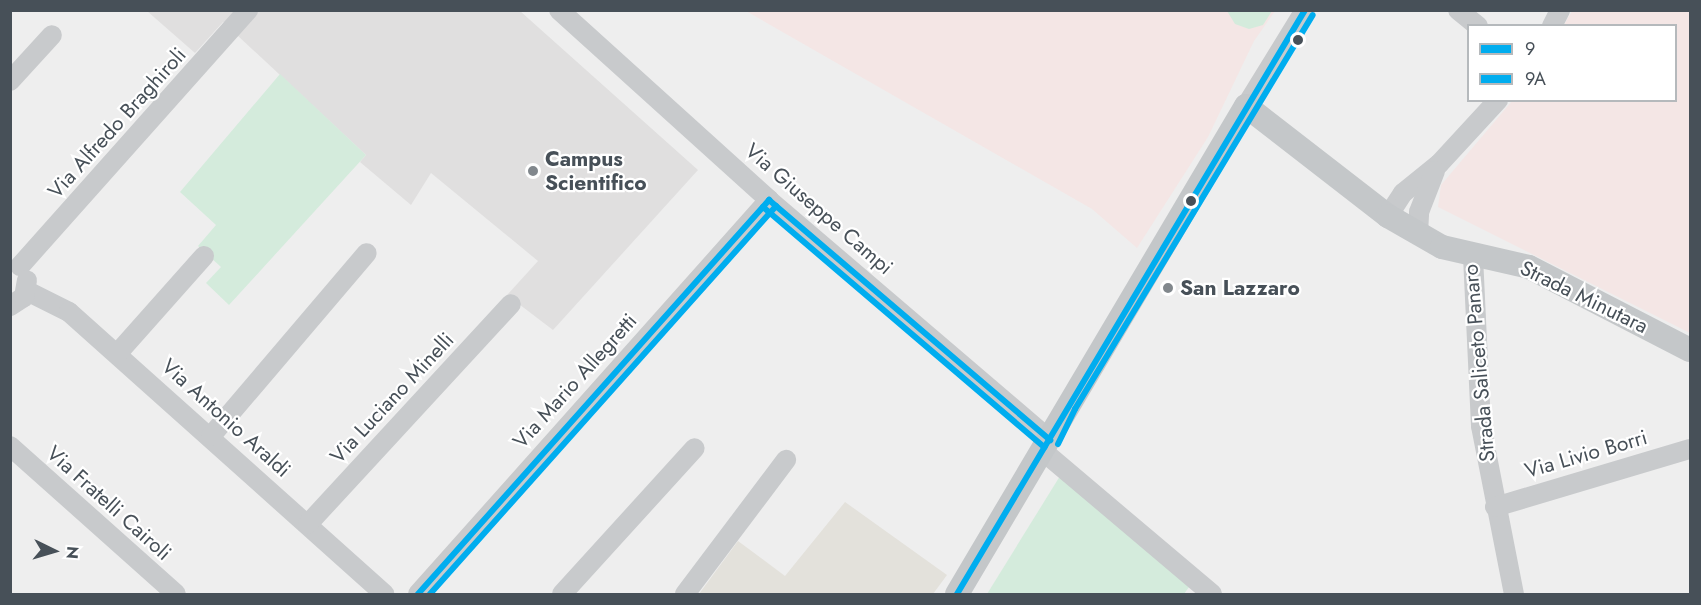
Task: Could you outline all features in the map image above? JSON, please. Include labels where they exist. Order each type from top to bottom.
[{"type":"main road","name":"Strada Saliceto Panaro","points":[[1246,106],[1388,216],[1442,247],[1473,256]]},
{"type":"main road","points":[[963,592],[1047,446],[1067,405],[1246,106]]},
{"type":"main road","name":"Strada Minutara","points":[[1473,256],[1541,272],[1690,350]]},
{"type":"street","name":"Via Alfredo Braghiroli","points":[[15,264],[248,10]]},
{"type":"street","name":"Via Giuseppe Campi","points":[[559,10],[1047,446],[1204,592]]},
{"type":"street","points":[[1458,10],[1476,24]]},
{"type":"street","points":[[1553,24],[1560,10]]},
{"type":"street","points":[[1246,106],[1303,14]]},
{"type":"street","points":[[10,81],[52,35]]},
{"type":"street","points":[[1388,216],[1403,193],[1439,164],[1496,102]]},
{"type":"street","points":[[1418,234],[1421,204],[1439,164]]},
{"type":"street","name":"Via Mario Allegretti","points":[[418,594],[769,200]]},
{"type":"street","points":[[212,436],[367,253]]},
{"type":"street","points":[[117,354],[204,256]]},
{"type":"street","name":"Strada Saliceto Panaro","points":[[1473,256],[1481,426],[1495,507],[1514,594]]},
{"type":"street","points":[[10,306],[27,291],[26,274],[15,264]]},
{"type":"street","name":"Via Antonio Araldi","points":[[27,291],[65,309],[212,436],[384,594]]},
{"type":"street","name":"Via Luciano Minelli","points":[[308,524],[511,304]]},
{"type":"street","name":"Via Fratelli Cairoli","points":[[10,446],[177,594]]},
{"type":"street","points":[[562,594],[695,448]]},
{"type":"street","name":"Via Livio Borri","points":[[1495,507],[1690,449]]},
{"type":"street","points":[[685,594],[786,460]]},
{"type":"shaded area","name":"Campus Scientifico","points":[[147,11],[520,11],[698,170],[553,330],[507,295],[538,261],[431,173],[411,205],[360,162],[366,155],[223,22],[195,53]]},
{"type":"shaded area","points":[[746,11],[1275,11],[1254,41],[1208,137],[1137,248],[1092,209]]},
{"type":"shaded area","points":[[1572,11],[1690,11],[1690,333],[1438,207],[1441,185],[1511,102],[1677,102],[1677,24],[1565,24]]},
{"type":"shaded area","points":[[845,502],[947,575],[933,594],[699,594],[738,541],[785,576]]},
{"type":"green space","points":[[1227,11],[1272,11],[1263,25],[1249,29],[1235,24]]},
{"type":"green space","points":[[280,74],[366,155],[229,305],[206,283],[221,267],[198,246],[216,225],[180,192]]},
{"type":"green space","points":[[1060,476],[1189,587],[1184,594],[987,594]]},
{"type":"transit line","name":"9","points":[[957,594],[1305,10]]},
{"type":"transit line","name":"9A","points":[[1058,444],[1075,409],[1313,15]]},
{"type":"transit line","name":"9","points":[[418,594],[769,200],[1050,440]]},
{"type":"transit line","name":"9A","points":[[430,594],[776,206]]},
{"type":"transit line","name":"9A","points":[[763,207],[1044,447]]},
{"type":"place","name":"Campus Scientifico","points":[[533,171]]},
{"type":"place","name":"San Lazzaro","points":[[1168,288]]}]
